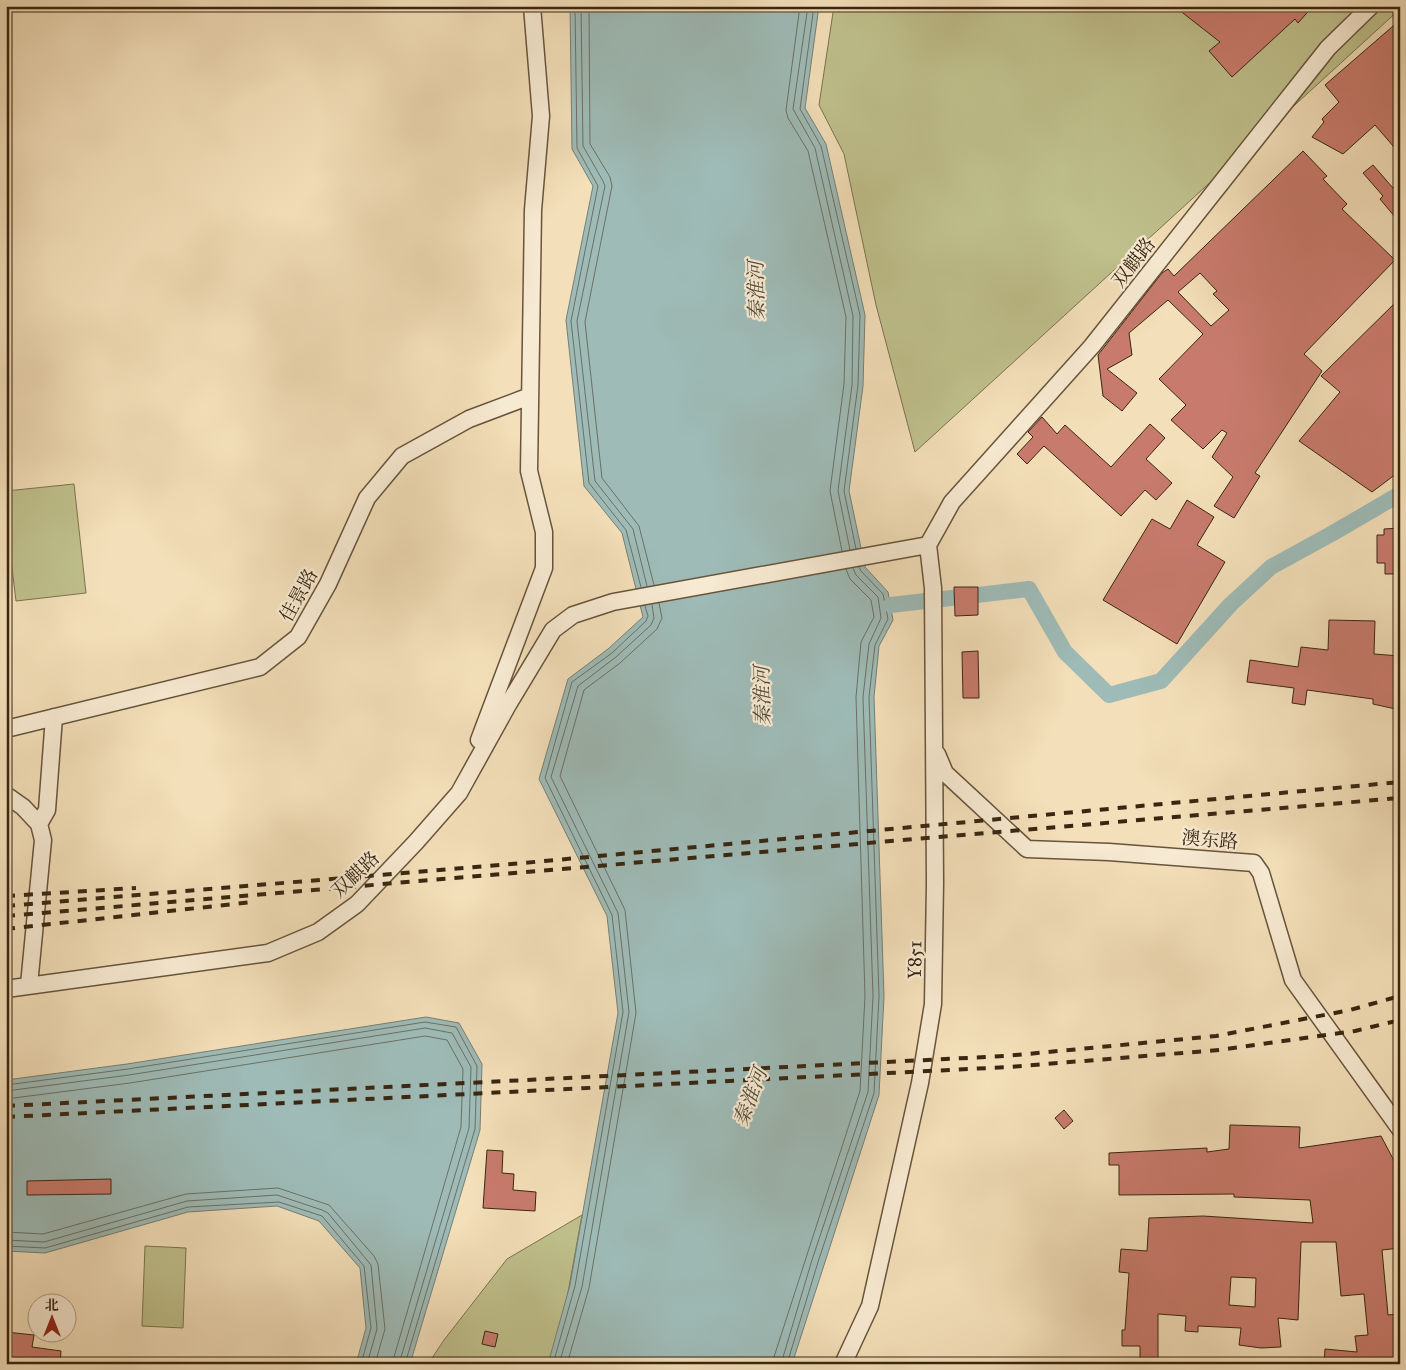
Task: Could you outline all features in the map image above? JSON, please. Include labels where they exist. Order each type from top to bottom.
[{"type":"street","points":[[459,793],[544,568],[544,532],[529,471],[533,210],[542,116],[532,6]]},
{"type":"street","name":"双麒路","points":[[6,989],[268,953],[318,932],[357,904],[459,793],[509,703],[554,630],[573,615],[612,602],[928,545],[952,502],[1092,346],[1328,48],[1371,6]]},
{"type":"street","name":"佳景路","points":[[6,728],[260,667],[298,637],[328,584],[367,498],[402,456],[470,419],[530,396]]},
{"type":"street","name":"Y851","points":[[843,1364],[870,1306],[920,1083],[933,1004],[935,883],[933,588],[928,545]]},
{"type":"street","points":[[39,824],[47,810],[54,717]]},
{"type":"street","name":"澳东路","points":[[934,745],[945,773],[1026,849],[1109,852],[1254,863],[1261,873],[1293,980],[1400,1129]]},
{"type":"street","points":[[6,795],[23,806],[39,824],[43,840],[29,985]]},
{"type":"green space","points":[[834,6],[1400,6],[1400,9],[915,452],[876,305],[844,154],[819,105]]},
{"type":"green space","points":[[74,484],[86,593],[16,601],[6,518],[6,491]]},
{"type":"green space","points":[[582,1215],[567,1298],[550,1364],[428,1364],[444,1340],[507,1259]]},
{"type":"green space","points":[[145,1246],[186,1248],[183,1328],[142,1326]]},
{"type":"water","name":"秦淮河","points":[[570,6],[819,6],[805,108],[826,144],[865,315],[863,386],[849,491],[865,567],[888,592],[893,620],[879,646],[874,697],[884,996],[879,1095],[792,1364],[548,1364],[570,1285],[618,1013],[607,916],[539,779],[568,679],[608,649],[643,617],[622,533],[584,486],[566,320],[593,186],[572,149]]},
{"type":"water","points":[[426,1017],[459,1023],[482,1064],[480,1130],[410,1364],[356,1364],[366,1328],[360,1268],[319,1221],[277,1206],[188,1212],[45,1253],[6,1251],[6,1080],[127,1064]]},
{"type":"building","points":[[1174,6],[1313,6],[1298,23],[1295,19],[1232,77],[1209,51],[1220,42]]},
{"type":"building","points":[[1400,20],[1400,103],[1394,108],[1400,114],[1400,154],[1375,125],[1343,154],[1312,137],[1324,122],[1322,119],[1339,102],[1325,85]]},
{"type":"building","points":[[1303,151],[1327,176],[1323,179],[1347,204],[1342,209],[1395,260],[1304,354],[1322,371],[1255,473],[1260,476],[1234,518],[1214,506],[1233,477],[1212,457],[1227,433],[1222,430],[1203,449],[1171,420],[1186,405],[1159,379],[1203,334],[1168,300],[1129,333],[1132,355],[1107,369],[1137,393],[1122,411],[1103,396],[1098,355],[1162,273],[1168,269],[1174,276]],"holes":[[[1200,273],[1217,291],[1213,294],[1229,310],[1211,326],[1178,292]]]},
{"type":"building","points":[[1373,165],[1393,188],[1400,182],[1400,223],[1380,199],[1383,196],[1363,173]]},
{"type":"building","points":[[1400,298],[1400,471],[1372,492],[1299,441],[1340,392],[1321,376]]},
{"type":"building","points":[[1042,417],[1057,434],[1065,425],[1111,467],[1150,424],[1165,438],[1146,459],[1172,483],[1156,500],[1145,490],[1121,516],[1044,446],[1027,464],[1017,454],[1033,437],[1028,432]]},
{"type":"building","points":[[1187,500],[1214,517],[1197,545],[1225,562],[1177,644],[1103,600],[1152,519],[1170,529]]},
{"type":"building","points":[[1400,528],[1400,574],[1385,574],[1385,563],[1377,563],[1377,535],[1384,535],[1384,529]]},
{"type":"building","points":[[954,587],[978,587],[978,615],[955,616]]},
{"type":"building","points":[[1329,620],[1375,621],[1374,654],[1400,656],[1400,710],[1373,704],[1373,699],[1307,690],[1305,705],[1292,703],[1294,688],[1247,682],[1250,660],[1298,667],[1301,647],[1328,650]]},
{"type":"building","points":[[978,651],[979,698],[963,698],[962,652]]},
{"type":"building","points":[[1064,1110],[1073,1121],[1064,1129],[1055,1118]]},
{"type":"building","points":[[1230,1125],[1300,1127],[1299,1148],[1381,1136],[1400,1172],[1400,1248],[1382,1250],[1388,1315],[1400,1314],[1400,1359],[1354,1362],[1353,1364],[1324,1364],[1325,1349],[1357,1352],[1355,1336],[1368,1335],[1364,1294],[1341,1296],[1336,1242],[1301,1242],[1298,1320],[1278,1318],[1281,1347],[1261,1348],[1239,1345],[1241,1328],[1198,1326],[1198,1332],[1185,1331],[1186,1316],[1158,1314],[1158,1362],[1140,1362],[1140,1346],[1122,1346],[1122,1330],[1125,1330],[1129,1273],[1119,1272],[1121,1249],[1147,1251],[1149,1218],[1203,1216],[1313,1223],[1310,1200],[1234,1197],[1234,1194],[1119,1195],[1119,1165],[1109,1165],[1109,1153],[1207,1148],[1207,1152],[1229,1149]],"holes":[[[1231,1277],[1256,1278],[1255,1307],[1229,1305]]]},
{"type":"building","points":[[487,1150],[503,1151],[502,1173],[514,1174],[513,1190],[536,1192],[535,1211],[483,1208]]},
{"type":"building","points":[[111,1179],[111,1194],[27,1195],[27,1181]]},
{"type":"building","points":[[485,1331],[498,1334],[495,1347],[482,1344]]},
{"type":"building","points":[[6,1332],[28,1334],[28,1342],[33,1342],[32,1347],[61,1351],[60,1364],[6,1364]]},
{"type":"waterway","points":[[891,605],[1029,589],[1065,652],[1109,695],[1161,681],[1231,604],[1271,567],[1400,494]]},
{"type":"railway","points":[[6,906],[523,863],[1400,782]]},
{"type":"railway","points":[[6,916],[1400,798]]},
{"type":"railway","points":[[6,896],[136,888]]},
{"type":"railway","points":[[6,929],[252,902]]},
{"type":"railway","points":[[6,1106],[1006,1056],[1216,1036],[1350,1010],[1400,996]]},
{"type":"railway","points":[[6,1117],[1009,1067],[1219,1050],[1355,1031],[1400,1020]]}]
